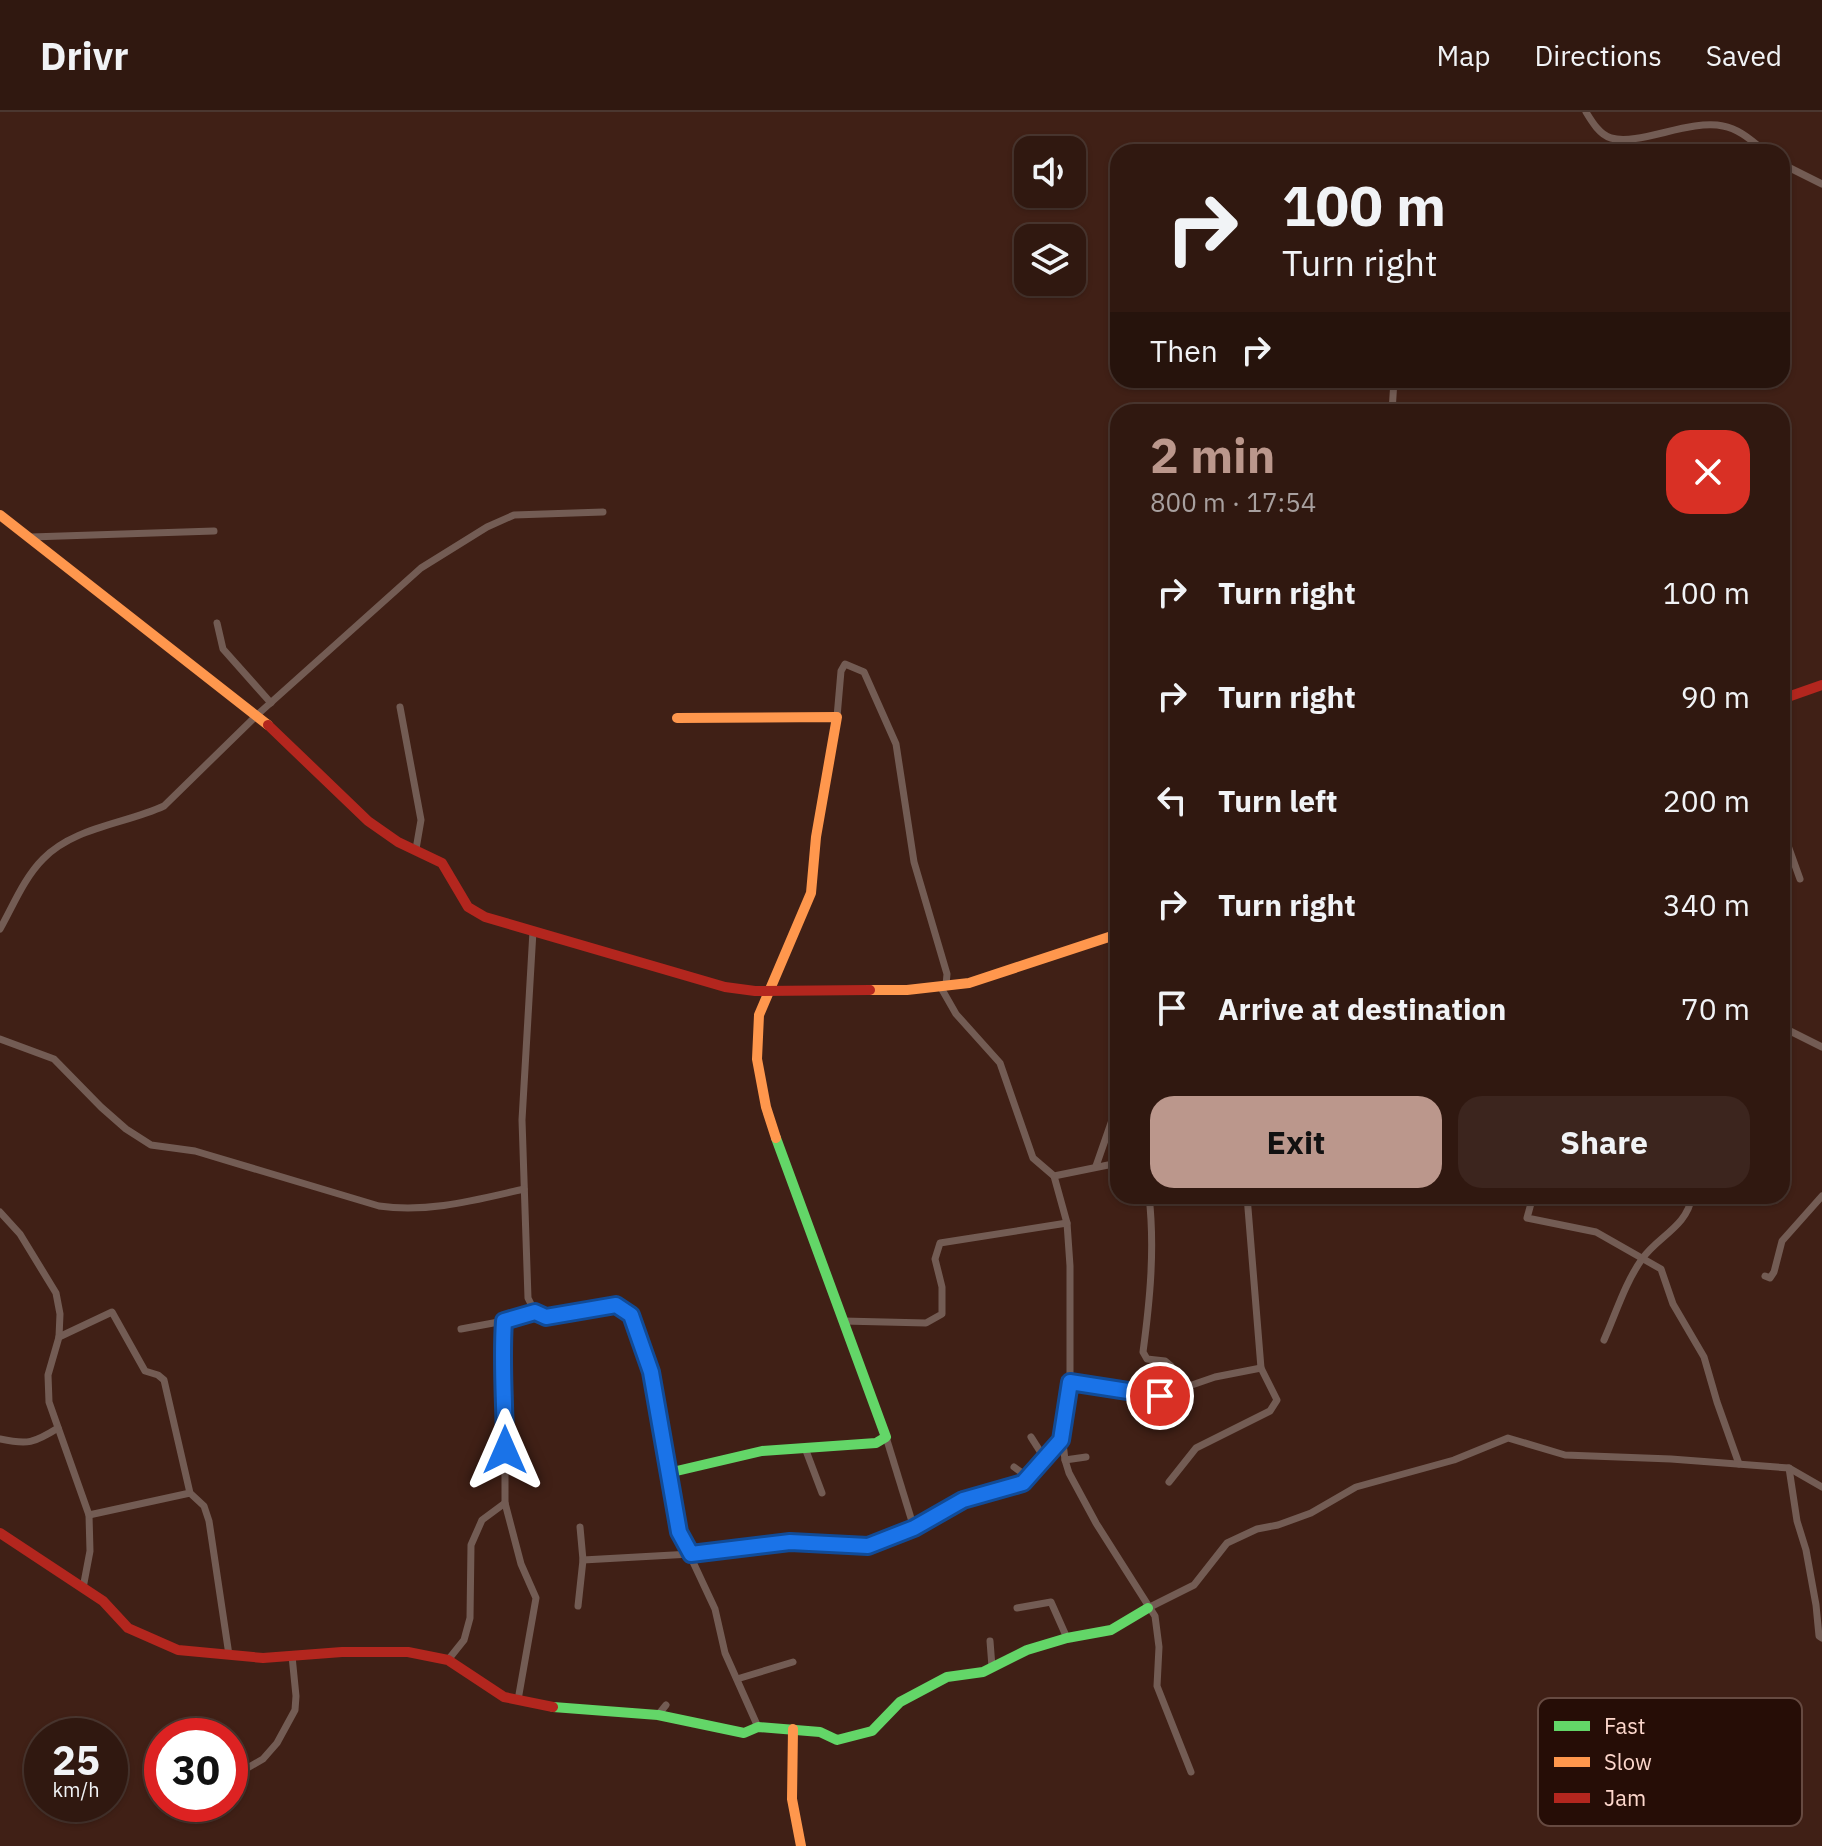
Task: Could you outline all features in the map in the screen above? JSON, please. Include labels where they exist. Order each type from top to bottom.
[{"type":"street","points":[[1586,112],[1593,124],[1613,139],[1695,125],[1724,126],[1755,144]]},
{"type":"street","points":[[1790,168],[1822,184]]},
{"type":"street","points":[[0,929],[31,873],[45,857],[99,828],[164,806],[257,715],[421,568],[487,527],[514,515],[603,512]]},
{"type":"street","points":[[0,515],[257,715],[368,821],[398,842],[442,863],[468,907],[485,917],[725,987],[771,991],[907,990],[969,983],[1110,937]]},
{"type":"street","points":[[31,537],[214,531]]},
{"type":"street","points":[[217,623],[223,649],[271,703]]},
{"type":"street","points":[[914,1528],[886,1437],[779,1148],[758,1073],[755,1033],[759,1015],[811,893],[816,837],[837,717],[841,671],[845,664],[864,672],[896,744],[914,862],[947,974],[943,986],[956,1014],[1000,1063],[1033,1158],[1054,1176],[1067,1223],[1070,1266],[1070,1382],[1061,1440],[1065,1460],[1096,1523],[1155,1616],[1159,1647],[1157,1686],[1191,1772]]},
{"type":"street","points":[[1790,696],[1822,685]]},
{"type":"street","points":[[400,707],[421,820],[416,849]]},
{"type":"street","points":[[677,718],[837,717]]},
{"type":"street","points":[[1790,851],[1800,879]]},
{"type":"street","points":[[533,931],[522,1120],[528,1298],[535,1312],[546,1317],[616,1305],[631,1315],[651,1372],[679,1532],[715,1609],[725,1653],[758,1727]]},
{"type":"street","points":[[1790,1031],[1822,1047]]},
{"type":"street","points":[[0,1039],[54,1059],[101,1107],[151,1145],[195,1151],[379,1206],[407,1210],[444,1207],[524,1189]]},
{"type":"street","points":[[1096,1166],[1110,1126]]},
{"type":"street","points":[[1054,1176],[1110,1164]]},
{"type":"street","points":[[1765,1276],[1770,1278],[1774,1272],[1782,1241],[1822,1196]]},
{"type":"street","points":[[1150,1204],[1151,1283],[1143,1352],[1147,1359],[1165,1361],[1171,1366],[1172,1393]]},
{"type":"street","points":[[1169,1482],[1196,1448],[1270,1411],[1277,1400],[1261,1368],[1248,1204]]},
{"type":"street","points":[[1531,1204],[1527,1218],[1596,1232],[1661,1269],[1673,1304],[1704,1357],[1739,1464]]},
{"type":"street","points":[[1604,1340],[1627,1285],[1643,1257],[1677,1227],[1691,1204]]},
{"type":"street","points":[[0,1212],[20,1234],[56,1293],[60,1314],[59,1337],[48,1375],[49,1402],[89,1515],[90,1551],[83,1588]]},
{"type":"street","points":[[843,1321],[926,1323],[942,1314],[942,1287],[935,1259],[940,1243],[1067,1223]]},
{"type":"street","points":[[59,1337],[112,1312],[145,1371],[164,1380],[190,1493],[204,1506],[209,1521],[229,1655]]},
{"type":"street","points":[[461,1329],[535,1312]]},
{"type":"street","points":[[504,1321],[505,1503],[521,1564],[536,1598],[518,1700]]},
{"type":"street","points":[[1070,1382],[1160,1396],[1215,1377],[1261,1368]]},
{"type":"street","points":[[0,1439],[25,1444],[58,1428]]},
{"type":"street","points":[[668,1473],[762,1451],[876,1443],[886,1437]]},
{"type":"street","points":[[1031,1437],[1045,1459]]},
{"type":"street","points":[[0,1533],[103,1601],[128,1628],[178,1650],[263,1658],[342,1652],[408,1652],[448,1660],[504,1697],[543,1706],[658,1715],[744,1733],[758,1727],[820,1732],[837,1740],[872,1731],[900,1702],[947,1677],[983,1672],[1027,1650],[1067,1638],[1111,1630],[1194,1585],[1227,1543],[1257,1529],[1311,1513],[1356,1487],[1454,1460],[1508,1438],[1565,1455],[1789,1468],[1822,1487]]},
{"type":"street","points":[[583,1560],[691,1554],[790,1542],[868,1546],[914,1528],[963,1500],[1023,1483],[1061,1440]]},
{"type":"street","points":[[805,1448],[822,1493]]},
{"type":"street","points":[[1065,1460],[1086,1457]]},
{"type":"street","points":[[1014,1467],[1028,1477]]},
{"type":"street","points":[[1789,1468],[1816,1605],[1819,1636],[1822,1638]]},
{"type":"street","points":[[89,1515],[190,1493]]},
{"type":"street","points":[[448,1660],[464,1640],[470,1618],[471,1545],[482,1520],[505,1503]]},
{"type":"street","points":[[578,1606],[583,1560],[580,1527]]},
{"type":"street","points":[[1017,1608],[1051,1602],[1067,1638]]},
{"type":"street","points":[[990,1641],[992,1667]]},
{"type":"street","points":[[248,1768],[263,1759],[277,1743],[295,1710],[292,1656]]},
{"type":"street","points":[[737,1679],[793,1662]]},
{"type":"street","points":[[658,1715],[666,1705]]},
{"type":"street","points":[[793,1729],[792,1799],[801,1846]]},
{"type":"traffic: fast","points":[[668,1473],[762,1451],[876,1443],[886,1437],[776,1138]]},
{"type":"traffic: fast","points":[[553,1707],[658,1715],[744,1733],[758,1727],[820,1732],[837,1740],[872,1731],[900,1702],[947,1677],[983,1672],[1027,1650],[1067,1638],[1111,1630],[1148,1608]]},
{"type":"traffic: slow","points":[[0,515],[268,725]]},
{"type":"traffic: slow","points":[[677,718],[837,717],[816,837],[811,893],[759,1015],[757,1059],[766,1107],[776,1138]]},
{"type":"traffic: slow","points":[[870,990],[907,990],[969,983],[1110,937]]},
{"type":"traffic: slow","points":[[793,1729],[792,1799],[801,1846]]},
{"type":"traffic: jam","points":[[1790,696],[1822,685]]},
{"type":"traffic: jam","points":[[268,725],[368,821],[398,842],[442,863],[468,907],[485,917],[725,987],[755,991],[870,990]]},
{"type":"traffic: jam","points":[[0,1533],[103,1601],[128,1628],[178,1650],[263,1658],[342,1652],[408,1652],[448,1660],[504,1697],[553,1707]]},
{"type":"route","points":[[505,1450],[504,1321],[535,1312],[546,1317],[616,1305],[631,1315],[651,1372],[679,1532],[691,1554],[790,1542],[868,1546],[914,1528],[963,1500],[1023,1483],[1061,1440],[1064,1405],[1070,1382],[1160,1396]]}]
